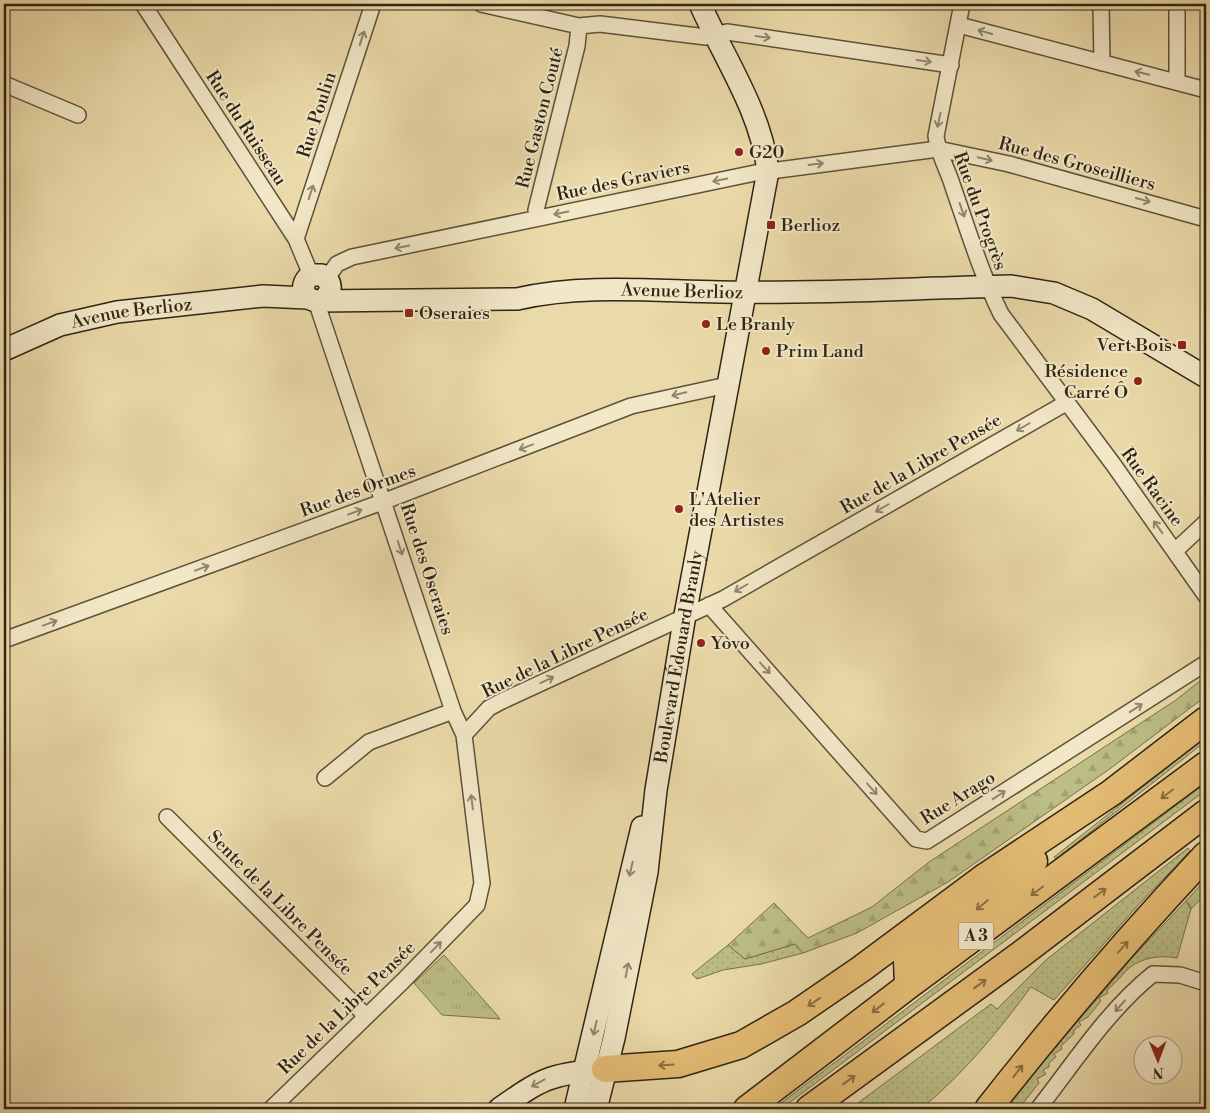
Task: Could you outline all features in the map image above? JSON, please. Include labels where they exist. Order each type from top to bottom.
[{"type":"highway","points":[[594,1070],[678,1064],[742,1045],[797,1013],[861,969],[955,898],[1110,793],[1206,720]]},
{"type":"highway","name":"A 3","points":[[747,1109],[908,986],[1206,765]]},
{"type":"highway","points":[[908,986],[908,960],[972,914],[1098,807],[1110,793]]},
{"type":"highway","name":"A 3","points":[[809,1109],[1020,955],[1206,812]]},
{"type":"highway","points":[[988,1109],[1035,1050],[1167,897],[1206,855]]},
{"type":"main road","points":[[700,4],[750,107],[768,171]]},
{"type":"main road","name":"Boulevard Édouard Branly","points":[[594,1070],[614,1038],[647,872],[656,790],[685,615],[768,171]]},
{"type":"main road","name":"Avenue Berlioz","points":[[4,350],[60,325],[102,315],[317,289],[378,301],[517,299],[548,292],[662,290],[746,292],[1011,286],[1041,289],[1092,309],[1206,377]]},
{"type":"main road","points":[[499,1109],[540,1081],[553,1075],[594,1070]]},
{"type":"main road","points":[[575,1109],[594,1070]]},
{"type":"main road","points":[[594,1070],[596,1109]]},
{"type":"street","name":"Rue du Ruisseau","points":[[143,4],[296,239],[317,289]]},
{"type":"street","name":"Rue Poulin","points":[[296,239],[373,4]]},
{"type":"street","points":[[481,4],[579,26],[600,24],[706,37],[727,32],[951,65]]},
{"type":"street","points":[[938,149],[936,136],[962,4]]},
{"type":"street","points":[[1101,4],[1102,62]]},
{"type":"street","points":[[1177,4],[1177,82]]},
{"type":"street","points":[[959,25],[1206,90]]},
{"type":"street","name":"Rue Gaston Couté","points":[[538,218],[536,210],[577,46],[579,26]]},
{"type":"street","points":[[4,84],[78,115]]},
{"type":"street","name":"Rue des Graviers","points":[[317,289],[337,264],[352,257],[768,171],[938,149]]},
{"type":"street","name":"Rue des Groseilliers","points":[[938,149],[1018,167],[1206,219]]},
{"type":"street","name":"Rue du Progrès","points":[[938,149],[947,168],[988,287],[1001,314],[1066,403]]},
{"type":"street","name":"Rue des Oseraies","points":[[317,289],[384,501],[454,711],[464,735]]},
{"type":"street","name":"Rue des Ormes","points":[[4,640],[384,501],[631,406],[727,385]]},
{"type":"street","name":"Rue Racine","points":[[1066,403],[1206,596]]},
{"type":"street","name":"Rue de la Libre Pensée","points":[[271,1109],[476,905],[482,883],[464,735],[489,708],[710,605],[1066,403]]},
{"type":"street","points":[[1175,551],[1206,522]]},
{"type":"street","name":"Rue Arago","points":[[710,605],[916,838],[927,842],[1206,663]]},
{"type":"street","points":[[325,778],[369,742],[454,711]]},
{"type":"street","name":"Sente de la Libre Pensée","points":[[167,817],[366,1016]]},
{"type":"street","points":[[1038,1109],[1118,1008],[1137,987],[1153,974],[1180,975],[1206,983]]},
{"type":"green space","points":[[1206,676],[1206,696],[1111,768],[948,882],[857,933],[803,953],[795,944],[745,959],[728,945],[774,903],[808,938],[872,907],[929,862],[1176,700]]},
{"type":"green space","points":[[1206,737],[1206,741],[1056,859],[1054,857]]},
{"type":"green space","points":[[1206,783],[1206,790],[781,1109],[773,1109]]},
{"type":"green space","points":[[1188,848],[1190,851],[1141,902],[1054,1000],[1031,987],[980,1051],[952,1081],[921,1109],[850,1109],[991,1004],[997,1009],[1046,960]]},
{"type":"green space","points":[[1206,879],[1206,894],[1191,909],[1186,901]]},
{"type":"green space","points":[[1186,901],[1191,909],[1177,958],[1151,958],[1138,962],[1127,970],[1107,990],[1108,993],[1099,998],[1101,1001],[1088,1017],[1079,1022],[1081,1025],[1074,1030],[1074,1034],[1061,1046],[1062,1049],[1054,1054],[1056,1057],[1049,1063],[1049,1067],[1043,1070],[1046,1074],[1037,1079],[1039,1083],[1020,1107],[1003,1109],[1131,959]]},
{"type":"green space","points":[[795,944],[803,953],[761,964],[723,970],[697,979],[692,974],[728,945],[745,959]]},
{"type":"green space","points":[[444,955],[500,1019],[442,1015],[414,983]]},
{"type":"place","name":"G20","points":[[739,152]]},
{"type":"place","name":"Berlioz","points":[[771,225]]},
{"type":"place","name":"Oseraies","points":[[409,313]]},
{"type":"place","name":"Le Branly","points":[[706,324]]},
{"type":"place","name":"Vert Bois","points":[[1182,345]]},
{"type":"place","name":"Prim Land","points":[[766,351]]},
{"type":"place","name":"Résidence Carré Ô","points":[[1138,381]]},
{"type":"place","name":"L'Atelier des Artistes","points":[[679,509]]},
{"type":"place","name":"Yovo","points":[[701,643]]}]
